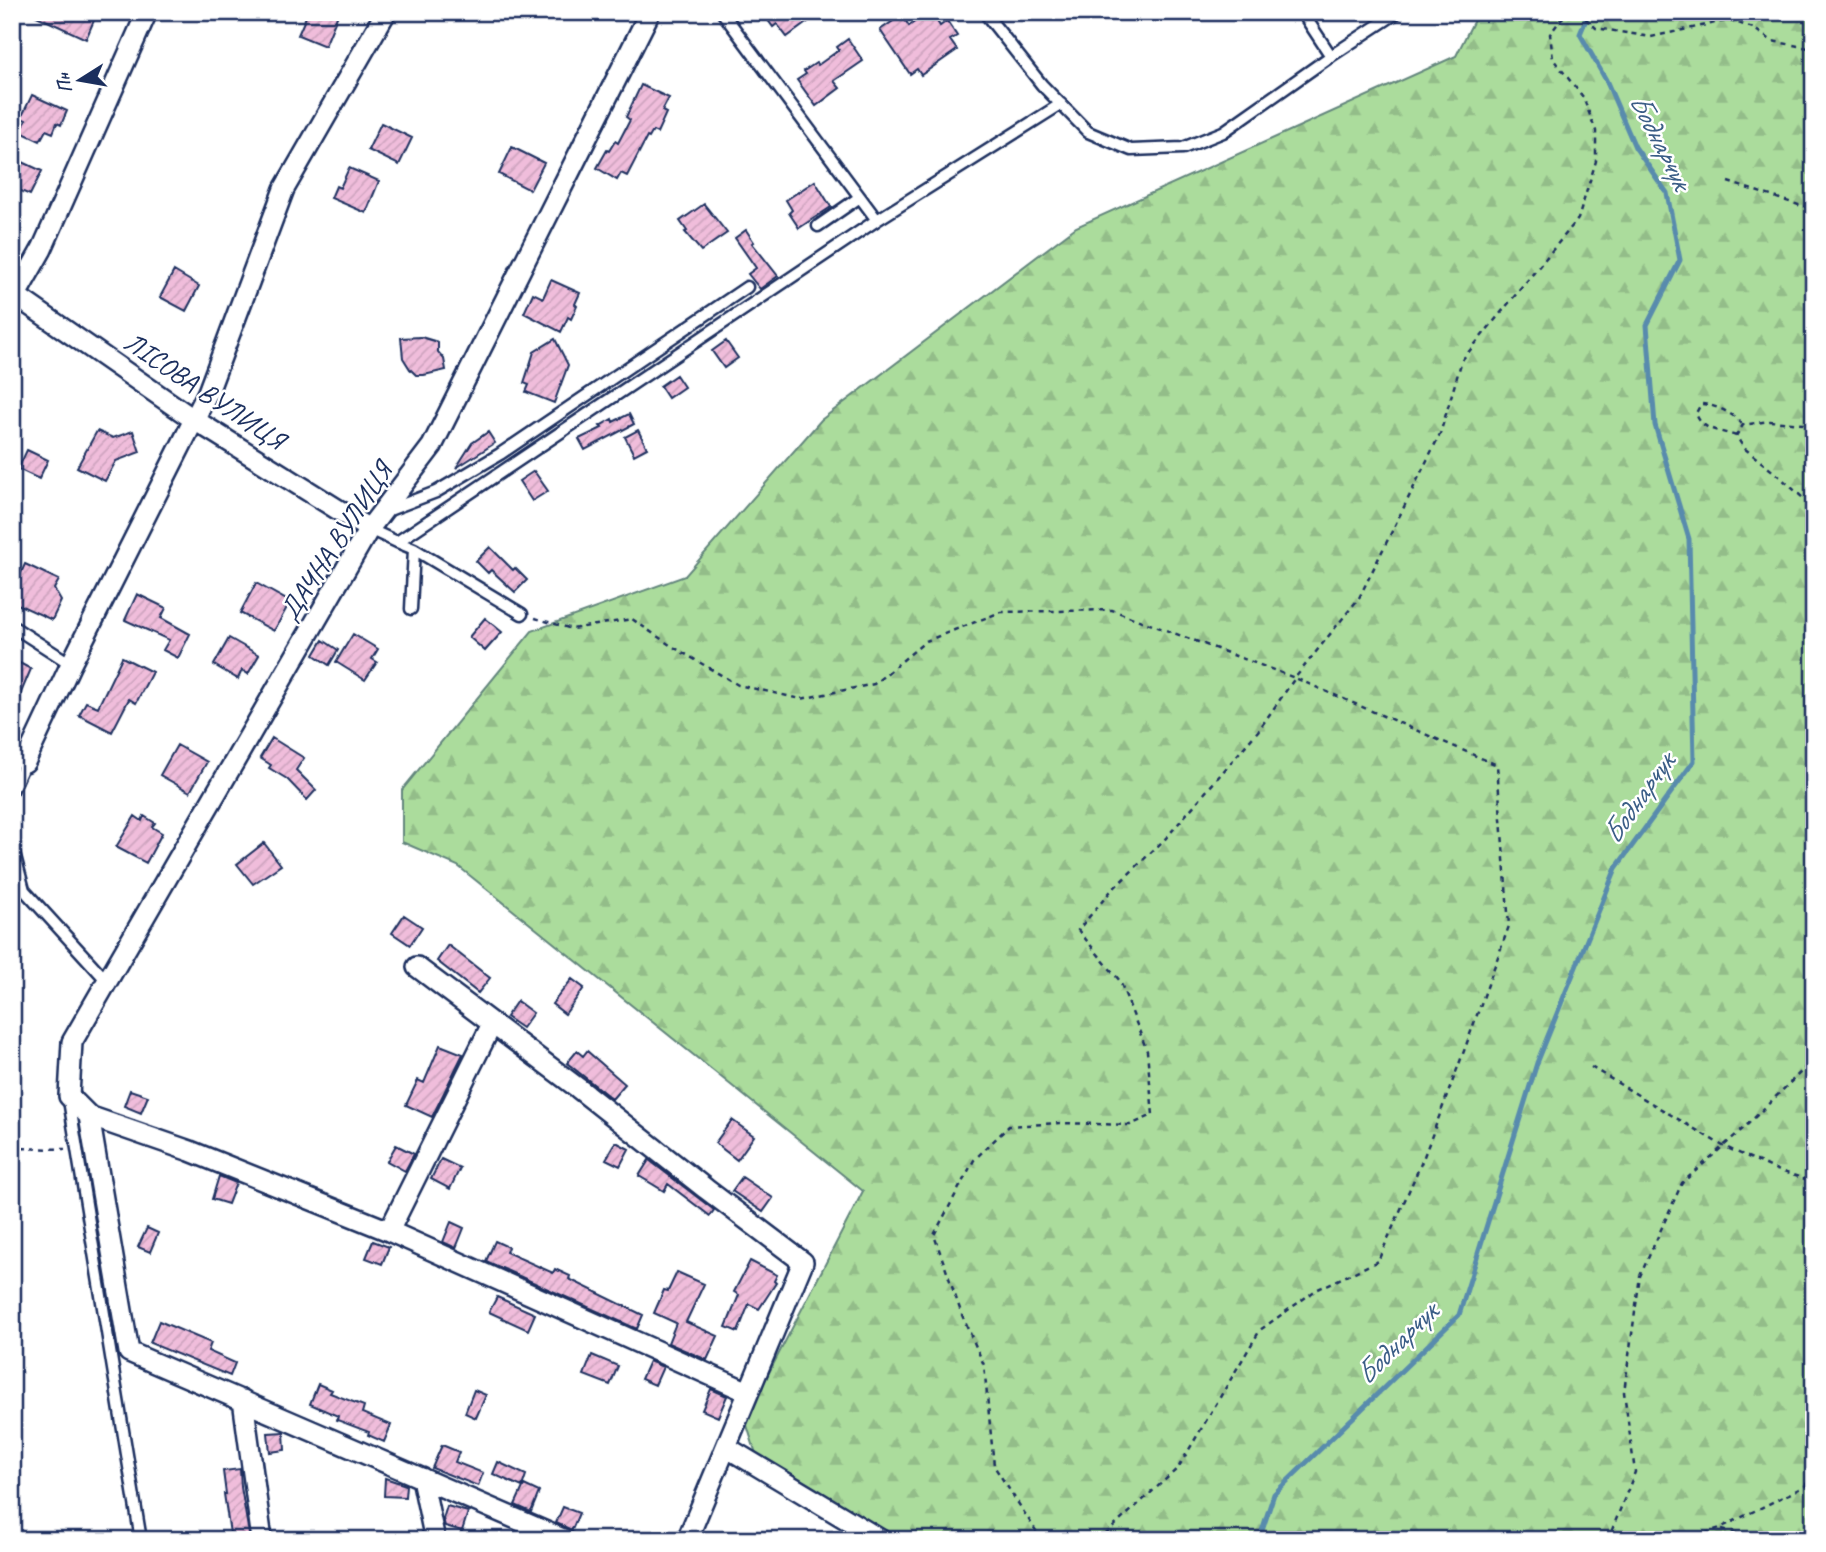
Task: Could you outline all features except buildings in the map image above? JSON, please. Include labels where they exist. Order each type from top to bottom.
[{"type":"street","points":[[14,294],[42,249],[147,12]]},
{"type":"street","points":[[25,762],[71,664],[208,392],[284,189],[386,12]]},
{"type":"street","name":"ДАЧНА ВУЛИЦЯ","points":[[69,1096],[72,1042],[369,529],[432,446],[650,12]]},
{"type":"street","name":"ЛІСОВА ВУЛИЦЯ","points":[[14,294],[193,419],[369,529]]},
{"type":"street","points":[[417,967],[803,1262],[687,1540]]},
{"type":"street","points":[[389,1231],[492,1024]]},
{"type":"street","points":[[69,1096],[89,1116],[190,1152],[389,1231],[748,1392]]},
{"type":"street","points":[[89,1116],[129,1352],[565,1540]]},
{"type":"street","points":[[243,1400],[262,1540]]},
{"type":"street","points":[[726,1447],[881,1540]]},
{"type":"street","points":[[422,1478],[435,1540]]},
{"type":"lane","points":[[723,12],[877,220]]},
{"type":"lane","points":[[984,12],[1042,85],[1088,132],[1131,150],[1183,148],[1223,132],[1398,12]]},
{"type":"lane","points":[[1302,12],[1331,56]]},
{"type":"lane","points":[[397,542],[877,220],[1061,104]]},
{"type":"lane","points":[[818,226],[860,197]]},
{"type":"lane","points":[[382,512],[436,492],[500,454],[747,287]]},
{"type":"lane","points":[[369,529],[414,549],[522,614]]},
{"type":"lane","points":[[411,609],[414,549]]},
{"type":"lane","points":[[12,626],[71,664]]},
{"type":"lane","points":[[12,791],[25,762]]},
{"type":"lane","points":[[12,845],[24,890],[107,981]]},
{"type":"lane","points":[[69,1096],[141,1540]]},
{"type":"path","points":[[1729,20],[1737,12]]},
{"type":"path","points":[[1042,1540],[994,1466],[984,1365],[962,1315],[934,1235],[974,1160],[1009,1125],[1130,1125],[1153,1115],[1147,1051],[1120,981],[1078,930],[1110,892],[1166,838],[1258,731],[1295,678],[1359,598],[1440,434],[1462,360],[1578,219],[1596,161],[1596,131],[1583,97],[1553,59],[1550,34],[1562,18],[1579,13],[1596,28],[1651,37],[1729,20],[1753,28],[1772,41],[1814,49]]},
{"type":"path","points":[[1728,182],[1814,210]]},
{"type":"path","points":[[1743,425],[1735,415],[1710,404],[1701,404],[1696,412],[1704,426],[1735,436],[1744,448],[1814,509]]},
{"type":"path","points":[[1735,436],[1743,425],[1770,421],[1814,425]]},
{"type":"path","points":[[522,614],[572,629],[632,618],[670,645],[738,685],[801,699],[874,684],[926,641],[1001,612],[1112,610],[1295,678],[1497,765],[1508,926],[1427,1147],[1378,1261],[1316,1290],[1260,1330],[1178,1468],[1099,1540]]},
{"type":"path","points":[[1608,1540],[1635,1472],[1624,1392],[1640,1276],[1682,1183],[1814,1059]]},
{"type":"path","points":[[1591,1067],[1723,1146],[1777,1170],[1814,1182]]},
{"type":"path","points":[[12,1148],[77,1148]]},
{"type":"path","points":[[1686,1540],[1720,1528],[1805,1486],[1814,1472]]},
{"type":"path","points":[[1720,1528],[1763,1540]]},
{"type":"path","points":[[12,1538],[49,1540]]},
{"type":"green space","points":[[1478,12],[1814,12],[1814,1540],[889,1540],[758,1460],[745,1419],[863,1191],[458,866],[402,842],[402,790],[532,631],[685,576],[821,420],[1076,227],[1456,56]]},
{"type":"waterway","name":"Боднарчук","points":[[1259,1540],[1274,1494],[1459,1315],[1537,1063],[1616,868],[1694,761],[1689,539],[1655,425],[1647,325],[1680,260],[1667,193],[1635,147],[1606,80],[1580,34],[1589,12]]}]
